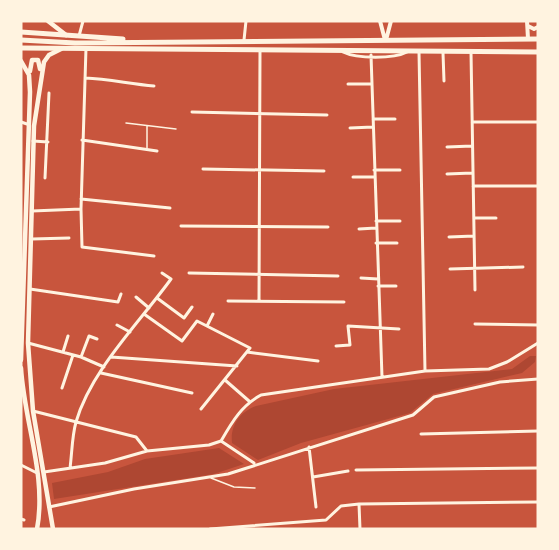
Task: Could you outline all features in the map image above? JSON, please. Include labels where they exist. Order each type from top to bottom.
[{"type":"main road","points":[[48,21],[66,35]]},
{"type":"main road","points":[[21,32],[161,41]]},
{"type":"main road","points":[[21,40],[75,43],[538,39]]},
{"type":"main road","points":[[385,41],[386,50]]},
{"type":"main road","points":[[21,48],[538,52]]},
{"type":"main road","points":[[53,529],[33,411],[28,343],[30,239],[33,141],[41,75],[46,58],[64,48]]},
{"type":"main road","points":[[21,360],[23,211],[30,63],[38,60],[41,75]]},
{"type":"main road","points":[[21,61],[29,75]]},
{"type":"main road","points":[[21,368],[37,473],[39,506],[37,529]]},
{"type":"street","points":[[79,36],[83,21]]},
{"type":"street","points":[[244,40],[246,21]]},
{"type":"street","points":[[380,21],[385,41]]},
{"type":"street","points":[[385,41],[392,28],[392,21]]},
{"type":"street","points":[[527,23],[531,29],[538,27]]},
{"type":"street","points":[[527,23],[528,39]]},
{"type":"street","points":[[86,48],[82,140],[82,247],[154,256]]},
{"type":"street","points":[[259,301],[260,49]]},
{"type":"street","points":[[339,50],[350,55],[401,55],[410,50]]},
{"type":"street","points":[[419,51],[425,371]]},
{"type":"street","points":[[443,51],[444,81]]},
{"type":"street","points":[[471,51],[475,290]]},
{"type":"street","points":[[371,55],[382,377]]},
{"type":"street","points":[[85,78],[115,79],[122,83],[154,86]]},
{"type":"street","points":[[348,84],[372,84]]},
{"type":"street","points":[[45,178],[49,93]]},
{"type":"street","points":[[192,112],[327,114]]},
{"type":"street","points":[[373,119],[395,119]]},
{"type":"street","points":[[21,122],[27,124]]},
{"type":"street","points":[[472,122],[538,122]]},
{"type":"street","points":[[350,128],[373,127]]},
{"type":"street","points":[[82,140],[157,150]]},
{"type":"street","points":[[33,141],[48,142]]},
{"type":"street","points":[[447,147],[472,146]]},
{"type":"street","points":[[203,169],[324,171]]},
{"type":"street","points":[[374,170],[400,170]]},
{"type":"street","points":[[447,174],[473,173]]},
{"type":"street","points":[[353,177],[374,177]]},
{"type":"street","points":[[473,186],[538,186]]},
{"type":"street","points":[[81,198],[170,208]]},
{"type":"street","points":[[31,211],[81,209]]},
{"type":"street","points":[[474,218],[496,218]]},
{"type":"street","points":[[375,220],[400,221]]},
{"type":"street","points":[[181,226],[328,227]]},
{"type":"street","points":[[359,229],[376,228]]},
{"type":"street","points":[[449,237],[474,236]]},
{"type":"street","points":[[30,239],[69,238]]},
{"type":"street","points":[[376,243],[397,243]]},
{"type":"street","points":[[450,269],[523,267]]},
{"type":"street","points":[[70,468],[76,423],[104,367],[171,279],[162,273]]},
{"type":"street","points":[[189,273],[338,276]]},
{"type":"street","points":[[361,278],[378,279]]},
{"type":"street","points":[[378,286],[396,286]]},
{"type":"street","points":[[30,289],[118,302],[121,294]]},
{"type":"street","points":[[136,297],[149,308]]},
{"type":"street","points":[[158,297],[184,318],[192,307]]},
{"type":"street","points":[[228,301],[344,302]]},
{"type":"street","points":[[144,314],[182,341],[197,321],[250,348],[201,409]]},
{"type":"street","points":[[207,326],[213,314]]},
{"type":"street","points":[[475,324],[538,325]]},
{"type":"street","points":[[117,325],[130,332]]},
{"type":"street","points":[[336,346],[350,345],[348,326],[380,326],[399,329]]},
{"type":"street","points":[[63,352],[68,336]]},
{"type":"street","points":[[81,357],[89,336],[97,339]]},
{"type":"street","points":[[28,343],[81,357],[104,367]]},
{"type":"street","points":[[44,472],[105,463],[147,451],[209,445],[221,441],[238,412],[249,401],[261,395],[425,371],[489,369],[507,362],[538,343]]},
{"type":"street","points":[[247,352],[318,361]]},
{"type":"street","points":[[62,388],[73,355]]},
{"type":"street","points":[[111,357],[237,366]]},
{"type":"street","points":[[101,373],[192,393]]},
{"type":"street","points":[[225,380],[249,401]]},
{"type":"street","points":[[49,507],[228,474],[412,415],[434,397],[500,382],[538,380]]},
{"type":"street","points":[[33,411],[136,437],[147,451]]},
{"type":"street","points":[[21,414],[27,416]]},
{"type":"street","points":[[421,434],[538,431]]},
{"type":"street","points":[[221,441],[255,464]]},
{"type":"street","points":[[309,447],[316,507]]},
{"type":"street","points":[[21,465],[37,473]]},
{"type":"street","points":[[356,470],[538,468]]},
{"type":"street","points":[[313,477],[348,471]]},
{"type":"street","points":[[210,529],[326,520],[341,506],[359,504],[538,501]]},
{"type":"street","points":[[359,504],[360,529]]},
{"type":"lane","points":[[126,123],[176,129]]},
{"type":"lane","points":[[147,126],[147,149]]},
{"type":"lane","points":[[211,477],[234,487],[255,488]]},
{"type":"shaded area","points":[[530,356],[536,356],[535,362],[522,373],[433,394],[410,413],[301,443],[258,460],[232,443],[234,425],[237,420],[256,406],[334,389],[512,369]]},
{"type":"shaded area","points":[[219,448],[244,464],[214,474],[54,499],[52,483],[108,472],[145,459]]}]
